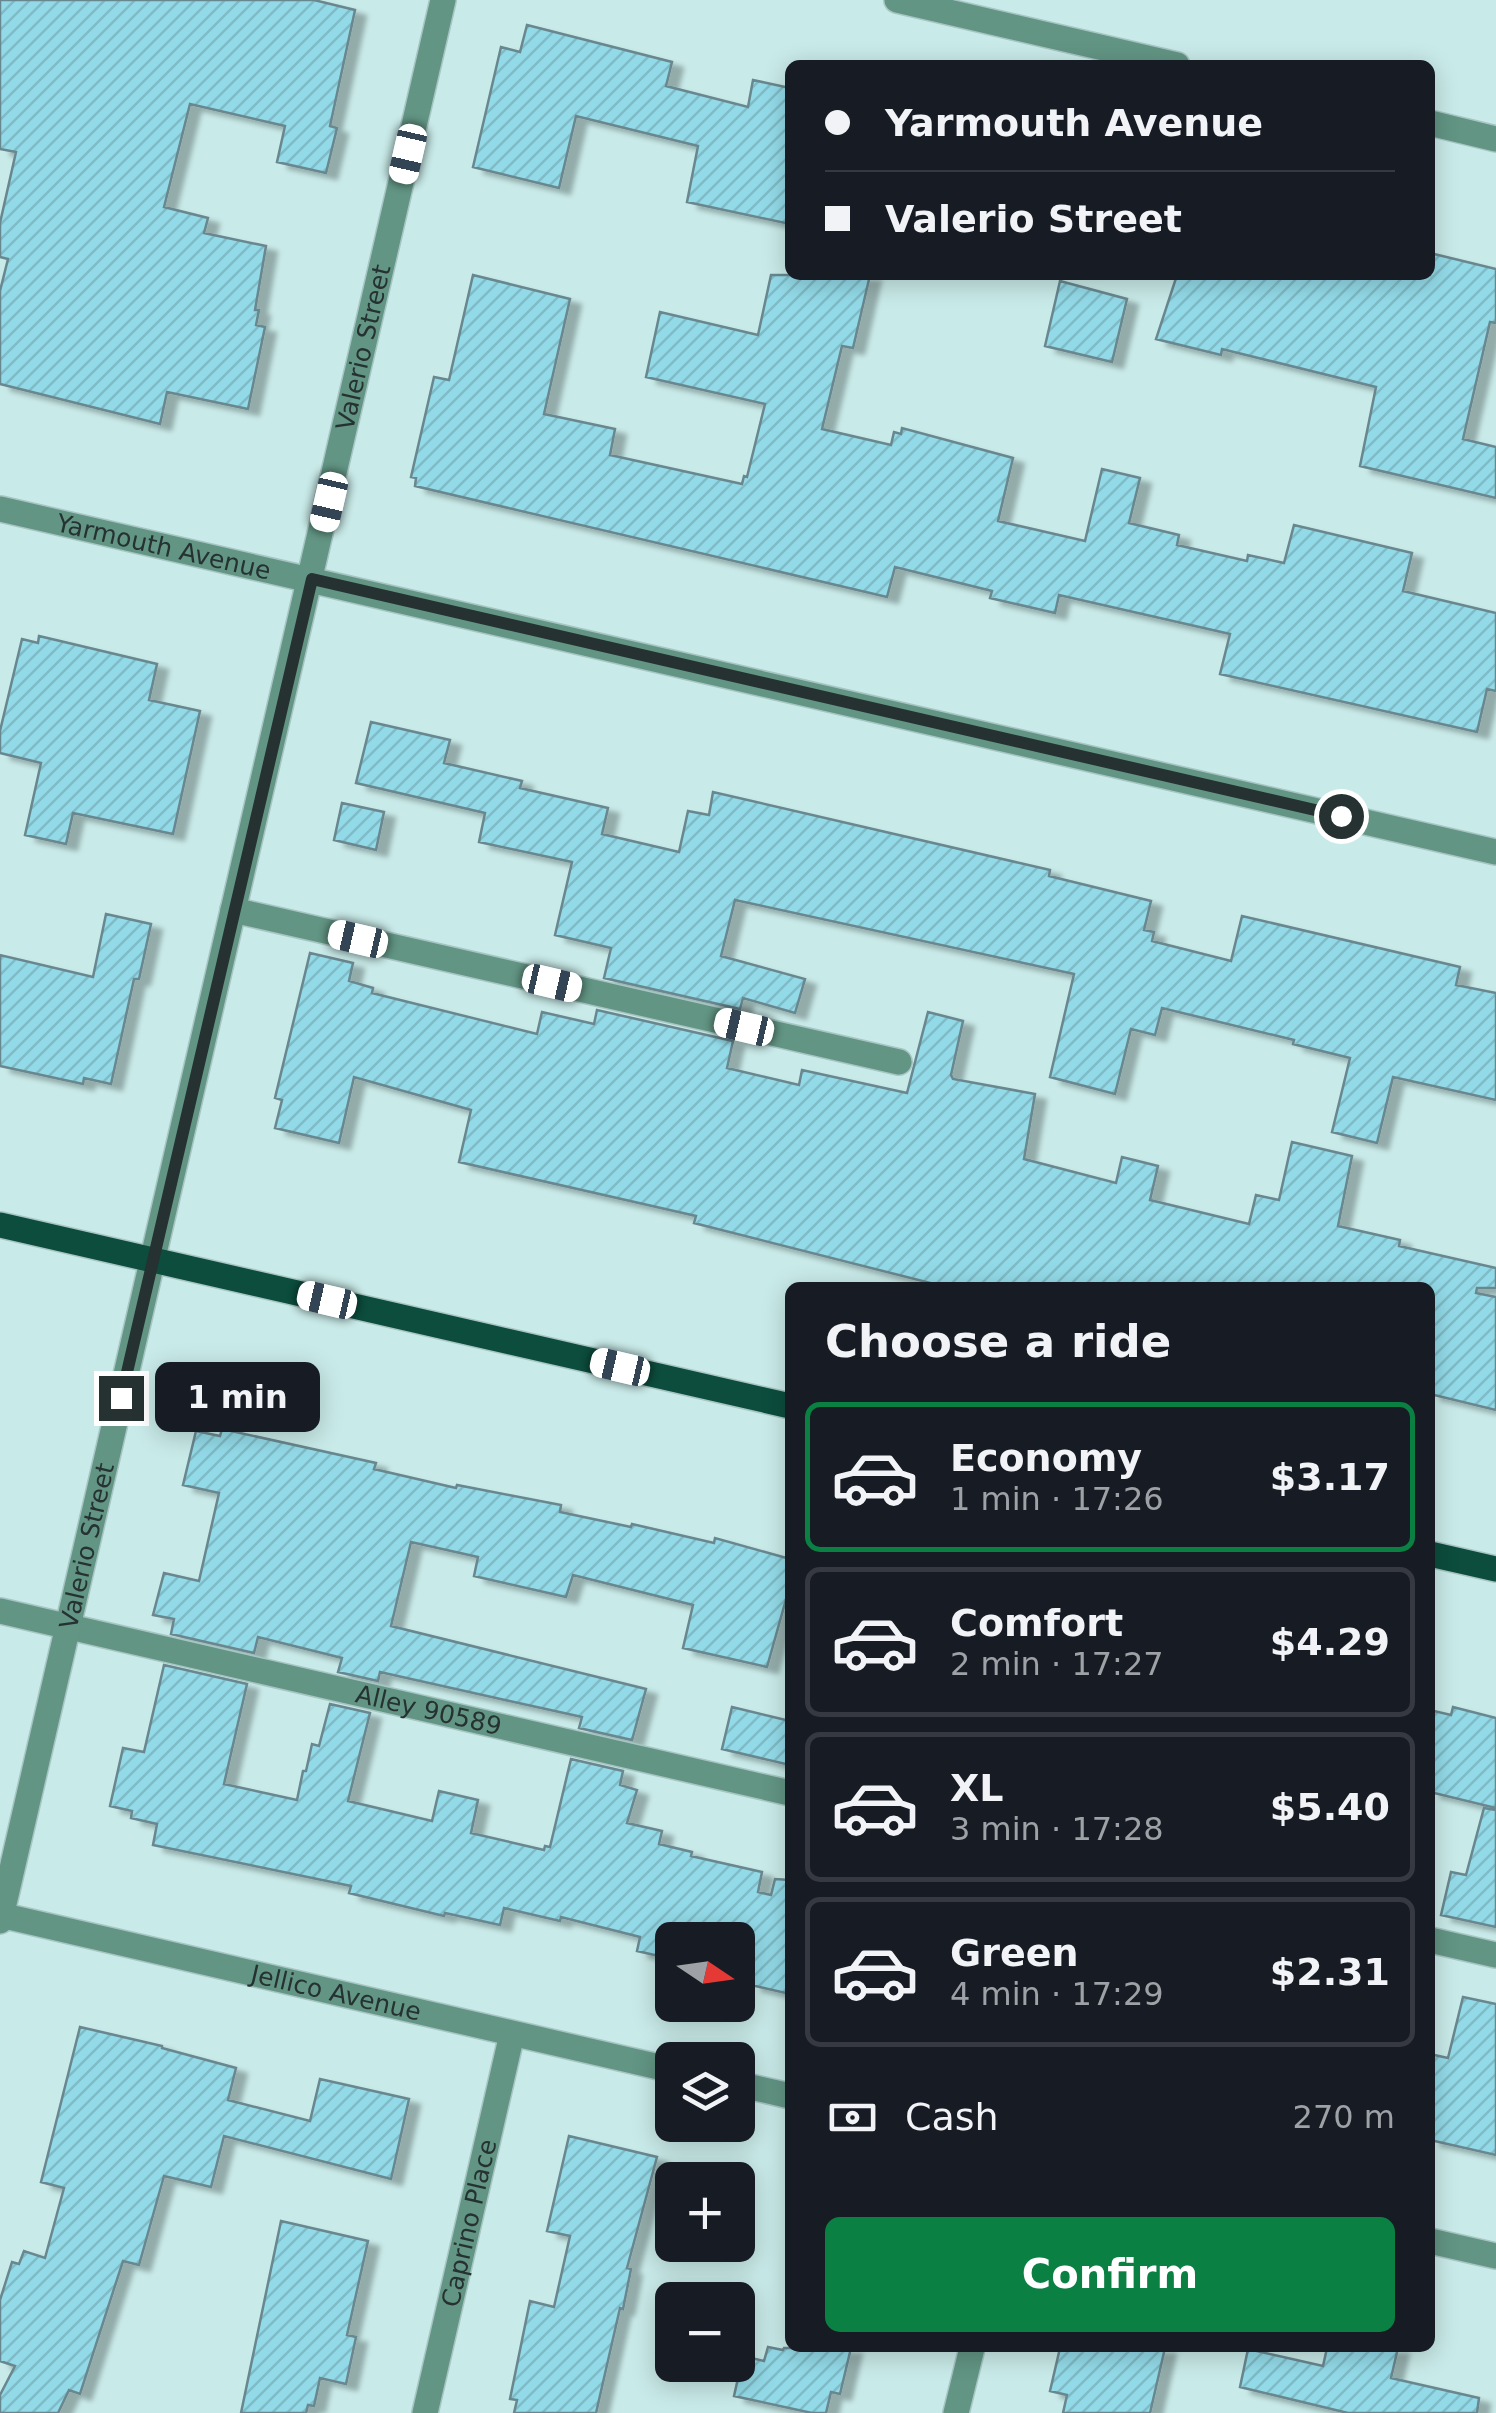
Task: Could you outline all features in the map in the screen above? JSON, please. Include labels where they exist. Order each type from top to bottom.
[{"type":"main road","points":[[0,1225],[785,1405]]},
{"type":"main road","points":[[1435,1555],[1496,1569]]},
{"type":"street","name":"Valerio Street","points":[[0,1917],[443,0]]},
{"type":"street","points":[[896,0],[1156,60]]},
{"type":"street","points":[[1435,125],[1496,139]]},
{"type":"street","name":"Yarmouth Avenue","points":[[0,510],[1496,852]]},
{"type":"street","points":[[233,910],[899,1062]]},
{"type":"street","name":"Alley 90589","points":[[0,1610],[785,1791]]},
{"type":"street","name":"Jellico Avenue","points":[[0,1917],[655,2066]]},
{"type":"street","points":[[1435,1941],[1496,1955]]},
{"type":"street","name":"Caprino Place","points":[[425,2413],[512,2034]]},
{"type":"street","points":[[755,2088],[785,2095]]},
{"type":"street","points":[[1435,2242],[1496,2256]]},
{"type":"street","points":[[956,2413],[971,2352]]},
{"type":"building","points":[[0,0],[314,0],[355,10],[330,126],[337,128],[326,173],[277,162],[285,126],[190,104],[164,207],[208,218],[204,233],[266,246],[255,310],[259,310],[256,325],[265,327],[248,409],[167,392],[160,424],[0,384],[0,291],[8,259],[0,257],[0,223],[16,152],[0,149]]},
{"type":"building","points":[[527,25],[672,62],[666,86],[748,107],[753,80],[785,87],[785,223],[687,202],[698,146],[576,116],[559,188],[473,167],[501,47],[520,52]]},
{"type":"building","points":[[1435,254],[1496,269],[1496,323],[1490,322],[1463,439],[1496,447],[1496,498],[1360,466],[1376,387],[1222,349],[1221,355],[1156,339],[1175,280],[1435,280]]},
{"type":"building","points":[[473,275],[570,299],[544,414],[615,429],[610,455],[742,484],[765,404],[646,377],[660,312],[758,335],[771,275],[785,275],[785,280],[869,280],[853,348],[842,346],[822,429],[891,445],[894,432],[901,434],[902,428],[1013,458],[998,521],[1085,541],[1102,469],[1140,478],[1129,523],[1179,535],[1177,545],[1247,561],[1248,555],[1284,563],[1294,525],[1412,553],[1403,591],[1496,613],[1496,691],[1487,689],[1477,732],[1220,674],[1230,634],[1059,595],[1055,613],[990,598],[992,591],[895,567],[887,597],[415,486],[416,478],[411,477],[434,377],[449,380]]},
{"type":"building","points":[[1060,281],[1127,299],[1112,362],[1045,346]]},
{"type":"building","points":[[39,636],[157,664],[149,700],[200,711],[173,834],[73,813],[66,844],[25,835],[41,763],[0,753],[0,731],[22,639],[38,643]]},
{"type":"building","points":[[371,722],[450,740],[444,763],[522,781],[520,788],[608,808],[602,834],[679,852],[688,811],[709,815],[713,792],[1050,870],[1049,876],[1151,901],[1144,930],[1154,932],[1152,941],[1231,961],[1242,916],[1460,967],[1456,985],[1496,993],[1496,1100],[1393,1077],[1377,1143],[1332,1132],[1350,1058],[1293,1044],[1294,1040],[1162,1008],[1155,1035],[1131,1029],[1115,1094],[1050,1077],[1074,974],[735,900],[721,956],[805,979],[795,1013],[743,998],[740,1009],[604,978],[611,948],[555,935],[572,862],[479,842],[485,813],[356,783]]},
{"type":"building","points":[[342,803],[384,812],[376,850],[334,840]]},
{"type":"building","points":[[106,914],[151,924],[139,979],[134,979],[111,1084],[84,1078],[83,1084],[0,1066],[0,955],[93,977]]},
{"type":"building","points":[[310,953],[353,963],[349,981],[373,988],[372,993],[537,1034],[542,1012],[594,1024],[597,1010],[733,1041],[727,1068],[799,1085],[802,1070],[907,1093],[928,1012],[963,1021],[953,1079],[1035,1094],[1024,1159],[1116,1183],[1122,1157],[1158,1166],[1150,1200],[1249,1224],[1256,1195],[1279,1200],[1292,1142],[1352,1156],[1338,1226],[1400,1240],[1399,1246],[1496,1268],[1496,1288],[1477,1288],[1476,1293],[1496,1297],[1496,1410],[1435,1395],[1435,1282],[926,1282],[694,1223],[696,1216],[459,1162],[471,1110],[354,1077],[339,1143],[275,1128],[282,1100],[275,1098]]},
{"type":"building","points":[[222,1429],[376,1463],[374,1469],[456,1488],[457,1485],[561,1505],[560,1512],[714,1543],[715,1538],[785,1558],[785,1603],[767,1667],[683,1648],[693,1605],[573,1575],[566,1597],[474,1576],[478,1557],[411,1542],[391,1626],[646,1689],[632,1740],[579,1728],[582,1717],[380,1672],[378,1681],[338,1672],[342,1658],[258,1637],[254,1653],[171,1634],[174,1619],[153,1615],[164,1573],[199,1581],[219,1493],[183,1485],[196,1431],[220,1436]]},
{"type":"building","points":[[164,1665],[247,1684],[224,1784],[297,1800],[312,1744],[319,1746],[330,1704],[370,1713],[348,1801],[432,1821],[439,1791],[478,1800],[471,1833],[544,1850],[545,1846],[550,1847],[571,1759],[623,1771],[620,1785],[637,1790],[627,1823],[662,1831],[659,1844],[692,1852],[691,1856],[762,1872],[758,1892],[771,1895],[775,1879],[785,1880],[785,1993],[755,1986],[755,1922],[655,1922],[655,1955],[637,1951],[640,1937],[561,1917],[560,1921],[504,1908],[500,1925],[445,1913],[444,1916],[349,1893],[351,1886],[153,1845],[157,1824],[131,1818],[132,1811],[110,1806],[123,1748],[144,1752]]},
{"type":"building","points":[[732,1707],[785,1720],[785,1764],[722,1749]]},
{"type":"building","points":[[1453,1707],[1496,1718],[1496,1808],[1435,1793],[1435,1711],[1451,1715]]},
{"type":"building","points":[[1484,1808],[1496,1810],[1496,1927],[1441,1915],[1451,1872],[1466,1875]]},
{"type":"building","points":[[1463,1997],[1496,2004],[1496,2155],[1435,2141],[1435,2055],[1448,2058]]},
{"type":"building","points":[[80,2027],[236,2068],[228,2100],[310,2121],[320,2079],[409,2099],[391,2179],[224,2136],[211,2187],[164,2176],[139,2265],[123,2261],[80,2394],[69,2390],[58,2413],[0,2413],[0,2395],[15,2366],[0,2361],[0,2300],[12,2262],[19,2264],[24,2251],[45,2258],[64,2188],[41,2182]]},
{"type":"building","points":[[569,2136],[657,2157],[627,2268],[631,2269],[623,2309],[620,2308],[596,2413],[514,2413],[517,2400],[510,2399],[530,2301],[554,2307],[570,2236],[547,2231]]},
{"type":"building","points":[[281,2221],[368,2241],[347,2335],[356,2337],[346,2384],[320,2378],[314,2406],[308,2405],[306,2413],[241,2413]]},
{"type":"building","points":[[768,2347],[785,2348],[785,2352],[850,2352],[840,2394],[831,2392],[826,2413],[734,2396],[737,2382],[755,2382],[755,2359],[764,2361]]},
{"type":"building","points":[[1059,2352],[1164,2352],[1150,2413],[1063,2413],[1067,2395],[1050,2391]]},
{"type":"building","points":[[1247,2352],[1323,2366],[1326,2352],[1397,2352],[1391,2378],[1479,2398],[1477,2413],[1348,2413],[1240,2387]]},
{"type":"route","points":[[121,1398],[312,579],[1341,816]]}]
